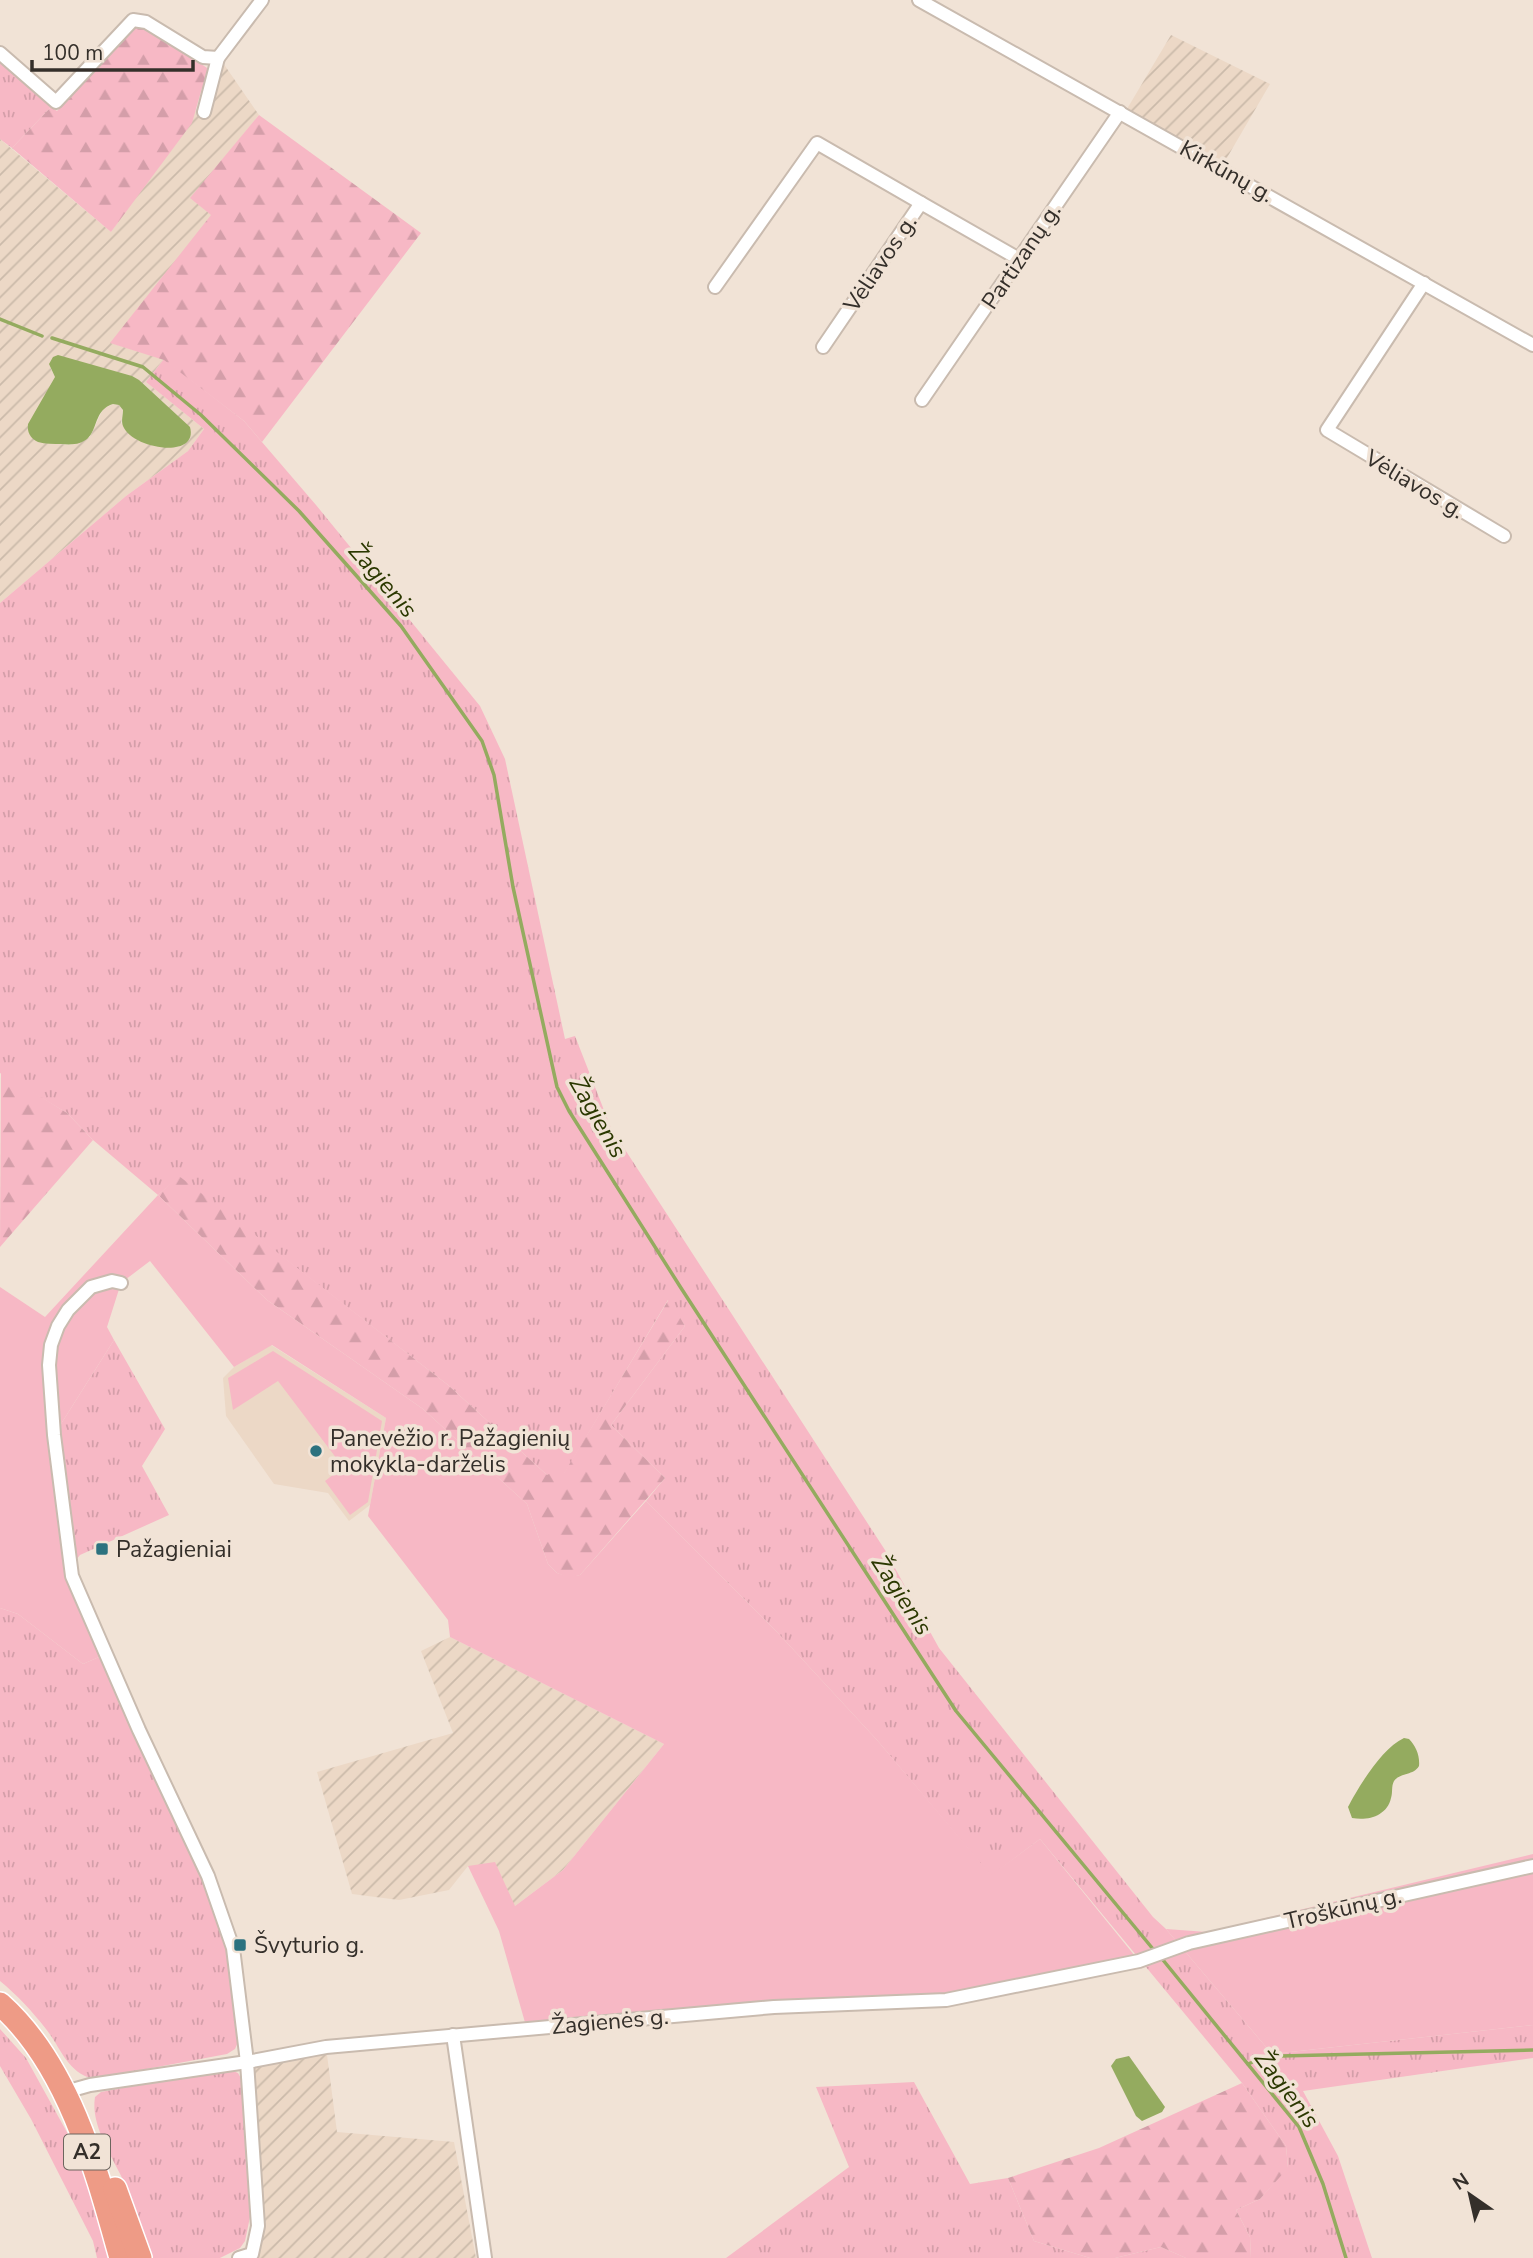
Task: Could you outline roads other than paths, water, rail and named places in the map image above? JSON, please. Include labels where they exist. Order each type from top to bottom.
[{"type":"highway","name":"A2","points":[[0,2004],[27,2033],[50,2064],[104,2163],[140,2258]]},
{"type":"highway","name":"A2","points":[[67,2096],[121,2258]]},
{"type":"street","points":[[204,112],[218,58],[262,0]]},
{"type":"street","name":"Kirkūnų g.","points":[[919,0],[1533,345]]},
{"type":"street","points":[[0,53],[56,102],[133,20],[146,22],[202,57],[218,58]]},
{"type":"street","name":"Partizanų g.","points":[[922,400],[1120,112]]},
{"type":"street","points":[[715,287],[817,143],[921,202]]},
{"type":"street","name":"Vėliavos g.","points":[[823,347],[921,202],[1019,259]]},
{"type":"street","name":"Vėliavos g.","points":[[1424,283],[1327,430],[1504,536]]},
{"type":"street","points":[[121,1283],[112,1281],[91,1287],[68,1310],[58,1326],[51,1345],[49,1365],[54,1435],[72,1576],[139,1730],[208,1876],[233,1948],[247,2062],[258,2226],[252,2254],[239,2258]]},
{"type":"street","name":"Troškūnų g.","points":[[1154,1955],[1189,1943],[1533,1866]]},
{"type":"street","name":"Žagienės g.","points":[[67,2096],[90,2085],[247,2062],[326,2047],[774,2007],[946,2000],[1139,1961],[1154,1955]]},
{"type":"street","points":[[453,2035],[485,2258]]},
{"type":"waterway","name":"Žagienis","points":[[0,319],[42,336]]},
{"type":"waterway","name":"Žagienis","points":[[52,338],[143,367],[201,415],[299,511],[401,626],[482,741],[494,775],[513,887],[557,1087],[569,1111],[956,1711],[1153,1949]]},
{"type":"waterway","name":"Žagienis","points":[[1163,1960],[1299,2127],[1323,2184],[1346,2258]]},
{"type":"waterway","points":[[1280,2056],[1533,2050]]},
{"type":"waterway","points":[[1248,2064],[1265,2057]]},
{"type":"place","name":"Panevėžio r. Pažagienių mokykla-darželis","points":[[316,1451]]},
{"type":"place","name":"Pažagieniai","points":[[102,1549]]},
{"type":"place","name":"Švyturio g.","points":[[240,1945]]}]
